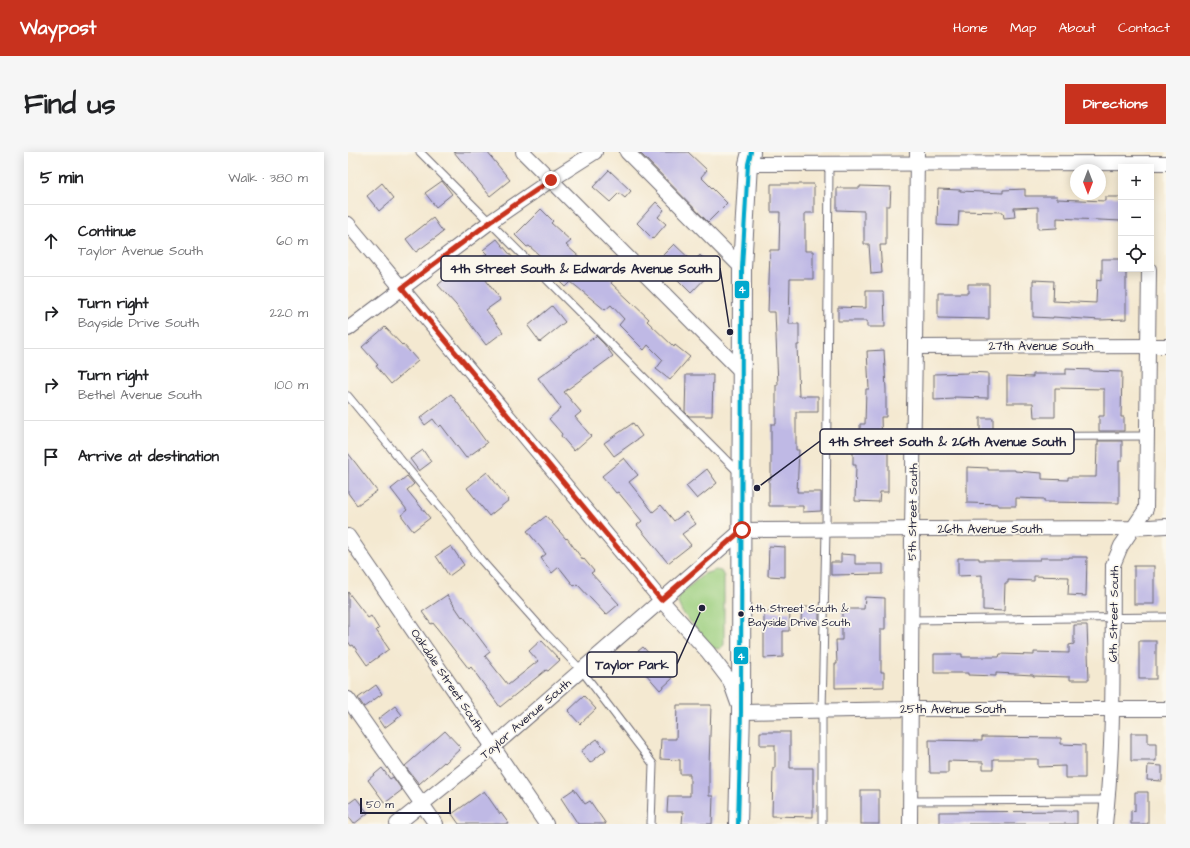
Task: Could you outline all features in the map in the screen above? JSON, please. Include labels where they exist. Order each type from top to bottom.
[{"type":"street","points":[[522,152],[742,372]]},
{"type":"street","points":[[348,328],[490,222],[595,152]]},
{"type":"street","points":[[627,152],[742,268]]},
{"type":"street","points":[[738,824],[741,712],[742,268],[750,158],[829,164],[917,158],[1151,161],[1166,163]]},
{"type":"street","name":"5th Street South","points":[[910,824],[917,158]]},
{"type":"street","points":[[348,224],[661,600],[708,652],[730,682],[741,712]]},
{"type":"street","name":"6th Street South","points":[[1105,824],[1108,800],[1112,709],[1113,565],[1121,546],[1146,509],[1149,272]]},
{"type":"street","name":"27th Avenue South","points":[[916,347],[1166,346]]},
{"type":"street","name":"26th Avenue South","points":[[742,530],[1132,528],[1166,526]]},
{"type":"street","name":"Taylor Avenue South","points":[[397,824],[493,747],[742,530]]},
{"type":"street","name":"Oakdale Street South","points":[[348,536],[546,824]]},
{"type":"street","points":[[348,699],[436,824]]},
{"type":"street","name":"25th Avenue South","points":[[741,712],[911,709],[1166,709]]},
{"type":"lane","points":[[420,152],[742,476]]},
{"type":"lane","points":[[822,824],[829,164]]},
{"type":"lane","points":[[348,396],[448,517],[481,560],[582,671],[653,764],[651,824]]},
{"type":"lane","points":[[914,437],[1147,436]]},
{"type":"lane","points":[[912,620],[1166,617]]},
{"type":"lane","points":[[910,801],[1108,800]]},
{"type":"green space","points":[[716,570],[721,571],[724,577],[724,645],[719,649],[713,648],[682,612],[678,603],[679,595],[704,574]]},
{"type":"building","points":[[454,152],[487,152],[510,180],[490,196]]},
{"type":"building","points":[[639,152],[688,152],[707,170],[701,177],[727,203],[708,222]]},
{"type":"building","points":[[609,170],[631,191],[625,198],[619,193],[610,202],[593,187]]},
{"type":"building","points":[[442,181],[452,194],[436,207],[425,193]]},
{"type":"building","points":[[382,183],[394,198],[379,211],[367,196]]},
{"type":"building","points":[[771,184],[814,184],[814,213],[805,213],[805,251],[813,251],[813,279],[790,279],[789,324],[799,324],[799,345],[797,345],[799,396],[818,396],[818,412],[796,412],[796,450],[799,450],[797,492],[821,492],[821,511],[803,512],[803,506],[769,506],[769,479],[771,479],[771,424],[776,424],[776,385],[778,385],[775,312],[768,312],[770,250],[779,250],[780,212],[771,212]]},
{"type":"building","points":[[860,186],[891,187],[890,206],[886,206],[886,245],[880,245],[882,273],[871,274],[869,244],[864,244],[864,211],[837,210],[837,188],[860,188]]},
{"type":"building","points":[[938,189],[1003,193],[1003,190],[1025,189],[1025,196],[1057,196],[1057,199],[1070,200],[1105,201],[1106,197],[1118,197],[1118,221],[1057,218],[1057,228],[1038,229],[1038,207],[1014,208],[1015,217],[1004,218],[1003,212],[959,211],[958,226],[937,225]]},
{"type":"building","points":[[656,202],[664,210],[658,217],[666,224],[653,239],[637,223]]},
{"type":"building","points":[[541,209],[553,221],[551,223],[571,241],[566,245],[593,269],[596,265],[613,280],[611,283],[649,319],[647,321],[674,347],[675,345],[690,357],[670,380],[656,369],[663,360],[648,345],[644,350],[619,325],[624,319],[611,305],[605,310],[571,282],[566,287],[554,275],[557,271],[529,246],[527,247],[515,235]]},
{"type":"building","points":[[433,218],[443,232],[416,252],[406,239]]},
{"type":"building","points":[[497,239],[513,258],[486,280],[500,300],[486,310],[503,332],[486,345],[456,305],[438,285],[449,275],[454,280],[487,254],[483,250]]},
{"type":"building","points":[[674,244],[693,262],[700,255],[714,269],[691,293],[677,279],[681,274],[662,256]]},
{"type":"building","points":[[1102,259],[1118,259],[1118,272],[1126,272],[1126,319],[1100,320],[1033,317],[1033,280],[1054,281],[1053,301],[1096,303],[1097,279],[1102,280]]},
{"type":"building","points":[[968,284],[989,284],[989,319],[938,318],[938,293],[968,293]]},
{"type":"building","points":[[866,291],[884,291],[885,327],[867,327],[867,321],[838,321],[838,307],[866,308]]},
{"type":"building","points":[[552,306],[565,322],[540,342],[528,326]]},
{"type":"building","points":[[385,327],[418,361],[391,384],[376,366],[378,365],[362,347]]},
{"type":"building","points":[[596,336],[613,356],[564,392],[581,412],[575,417],[591,436],[574,451],[549,419],[561,408],[538,378]]},
{"type":"building","points":[[884,350],[886,417],[881,417],[882,450],[888,450],[888,492],[880,492],[879,502],[855,501],[856,465],[853,465],[853,450],[861,450],[860,424],[865,424],[866,389],[869,389],[867,351]]},
{"type":"building","points":[[1066,369],[1122,372],[1121,417],[1124,417],[1124,431],[1099,431],[1099,416],[1104,416],[1104,389],[1055,388],[1055,417],[1034,417],[1033,403],[1007,403],[1007,376],[1033,377],[1033,374],[1066,374]]},
{"type":"building","points":[[968,372],[988,373],[988,398],[954,397],[954,399],[934,400],[934,374]]},
{"type":"building","points":[[686,375],[713,375],[712,416],[689,416],[685,412]]},
{"type":"building","points":[[451,394],[487,443],[466,458],[441,425],[439,427],[433,419],[425,425],[420,418]]},
{"type":"building","points":[[980,418],[993,418],[993,432],[980,432]]},
{"type":"building","points":[[633,423],[642,436],[614,456],[604,443]]},
{"type":"building","points":[[1098,441],[1122,441],[1122,461],[1119,461],[1119,503],[1044,502],[1044,499],[1016,498],[1016,506],[967,503],[967,467],[988,468],[988,470],[1015,470],[1042,473],[1042,479],[1068,480],[1068,477],[1096,477]]},
{"type":"building","points":[[423,450],[431,462],[419,471],[410,459]]},
{"type":"building","points":[[348,453],[377,491],[357,505],[348,493]]},
{"type":"building","points":[[624,458],[638,475],[629,482],[653,512],[661,505],[674,521],[686,512],[696,524],[682,534],[691,545],[668,563],[637,525],[642,521],[618,492],[616,493],[602,476]]},
{"type":"building","points":[[707,469],[717,483],[697,499],[686,486]]},
{"type":"building","points":[[487,472],[509,500],[489,516],[467,488]]},
{"type":"building","points":[[407,476],[414,484],[407,490],[430,518],[413,531],[401,515],[407,510],[391,489]]},
{"type":"building","points":[[546,516],[566,539],[567,538],[583,560],[584,559],[594,571],[591,573],[619,604],[606,615],[577,584],[574,586],[559,567],[552,573],[541,558],[546,554],[527,531]]},
{"type":"building","points":[[451,546],[464,565],[449,576],[436,556]]},
{"type":"building","points":[[769,546],[785,547],[785,577],[768,576]]},
{"type":"building","points":[[841,554],[855,555],[855,564],[883,564],[883,574],[831,575],[831,562],[841,562]]},
{"type":"building","points":[[1087,557],[1086,596],[1068,595],[1069,577],[1034,576],[1034,581],[1008,580],[1008,583],[1005,583],[1004,611],[983,610],[982,575],[958,576],[958,558],[979,558],[979,560],[1040,560],[1040,558]]},
{"type":"building","points":[[1134,566],[1154,566],[1154,604],[1134,604]]},
{"type":"building","points":[[348,592],[368,618],[371,616],[379,629],[376,630],[389,649],[367,665],[353,645],[351,646],[348,641]]},
{"type":"building","points":[[447,595],[462,617],[463,616],[490,652],[485,656],[508,685],[538,661],[529,651],[541,640],[560,660],[548,671],[546,670],[500,707],[471,667],[469,669],[433,623],[431,624],[422,612]]},
{"type":"building","points":[[865,597],[885,598],[885,629],[881,629],[881,672],[884,672],[884,687],[835,688],[835,664],[837,664],[836,640],[842,640],[842,609],[864,609]]},
{"type":"building","points":[[802,607],[819,607],[819,621],[801,621]]},
{"type":"building","points":[[764,612],[790,612],[789,631],[783,631],[783,657],[764,658]]},
{"type":"building","points":[[1074,625],[1087,625],[1089,680],[1070,680],[1070,677],[996,673],[996,676],[968,675],[968,673],[934,673],[934,654],[962,654],[962,657],[999,657],[1000,654],[1034,655],[1034,652],[1069,653],[1069,645],[1074,644]]},
{"type":"building","points":[[1139,641],[1156,641],[1156,679],[1139,679]]},
{"type":"building","points":[[643,647],[672,679],[660,690],[631,657]]},
{"type":"building","points":[[376,685],[382,694],[364,707],[358,698]]},
{"type":"building","points":[[584,696],[596,709],[580,724],[568,711]]},
{"type":"building","points":[[677,705],[711,705],[709,796],[713,796],[712,824],[682,824],[683,812],[667,812],[668,796],[690,796],[690,774],[680,774],[680,760],[660,759],[661,739],[676,739]]},
{"type":"building","points":[[395,706],[402,715],[384,728],[378,719]]},
{"type":"building","points":[[445,731],[461,748],[419,784],[405,766]]},
{"type":"building","points":[[760,732],[790,732],[790,768],[813,768],[813,817],[772,816],[775,745],[760,745]]},
{"type":"building","points":[[1131,733],[1148,733],[1148,743],[1156,743],[1156,761],[1131,761]]},
{"type":"building","points":[[982,737],[1061,738],[1061,744],[1085,745],[1085,778],[1065,778],[1065,766],[1038,767],[1038,759],[993,759],[993,769],[983,769],[983,762],[948,761],[948,773],[930,773],[929,740],[982,741]]},
{"type":"building","points":[[597,739],[606,750],[590,763],[581,751]]},
{"type":"building","points":[[1148,765],[1162,766],[1162,781],[1147,780]]},
{"type":"building","points":[[382,768],[390,779],[393,777],[402,790],[385,803],[368,780]]},
{"type":"building","points":[[574,789],[585,804],[590,801],[606,824],[578,824],[561,798]]},
{"type":"building","points":[[861,790],[879,790],[879,824],[861,824]]},
{"type":"building","points":[[484,791],[509,824],[459,824],[452,814]]},
{"type":"building","points":[[1135,792],[1148,792],[1148,824],[1131,824],[1131,810],[1135,811]]},
{"type":"building","points":[[356,798],[368,813],[354,824],[348,816],[348,804]]},
{"type":"building","points":[[1077,811],[1077,824],[939,824],[939,812]]},
{"type":"transit line","name":"4","points":[[738,824],[741,712],[742,268],[748,164],[751,152]]},
{"type":"place","name":"4th Street South & Edwards Avenue South","points":[[730,332]]},
{"type":"place","name":"4th Street South & 26th Avenue South","points":[[757,488]]},
{"type":"place","name":"Taylor Park","points":[[702,608]]},
{"type":"place","name":"4th Street South & Bayside Drive South","points":[[741,614]]},
{"type":"route","points":[[551,180],[490,222],[402,288],[661,600],[742,530]]}]
